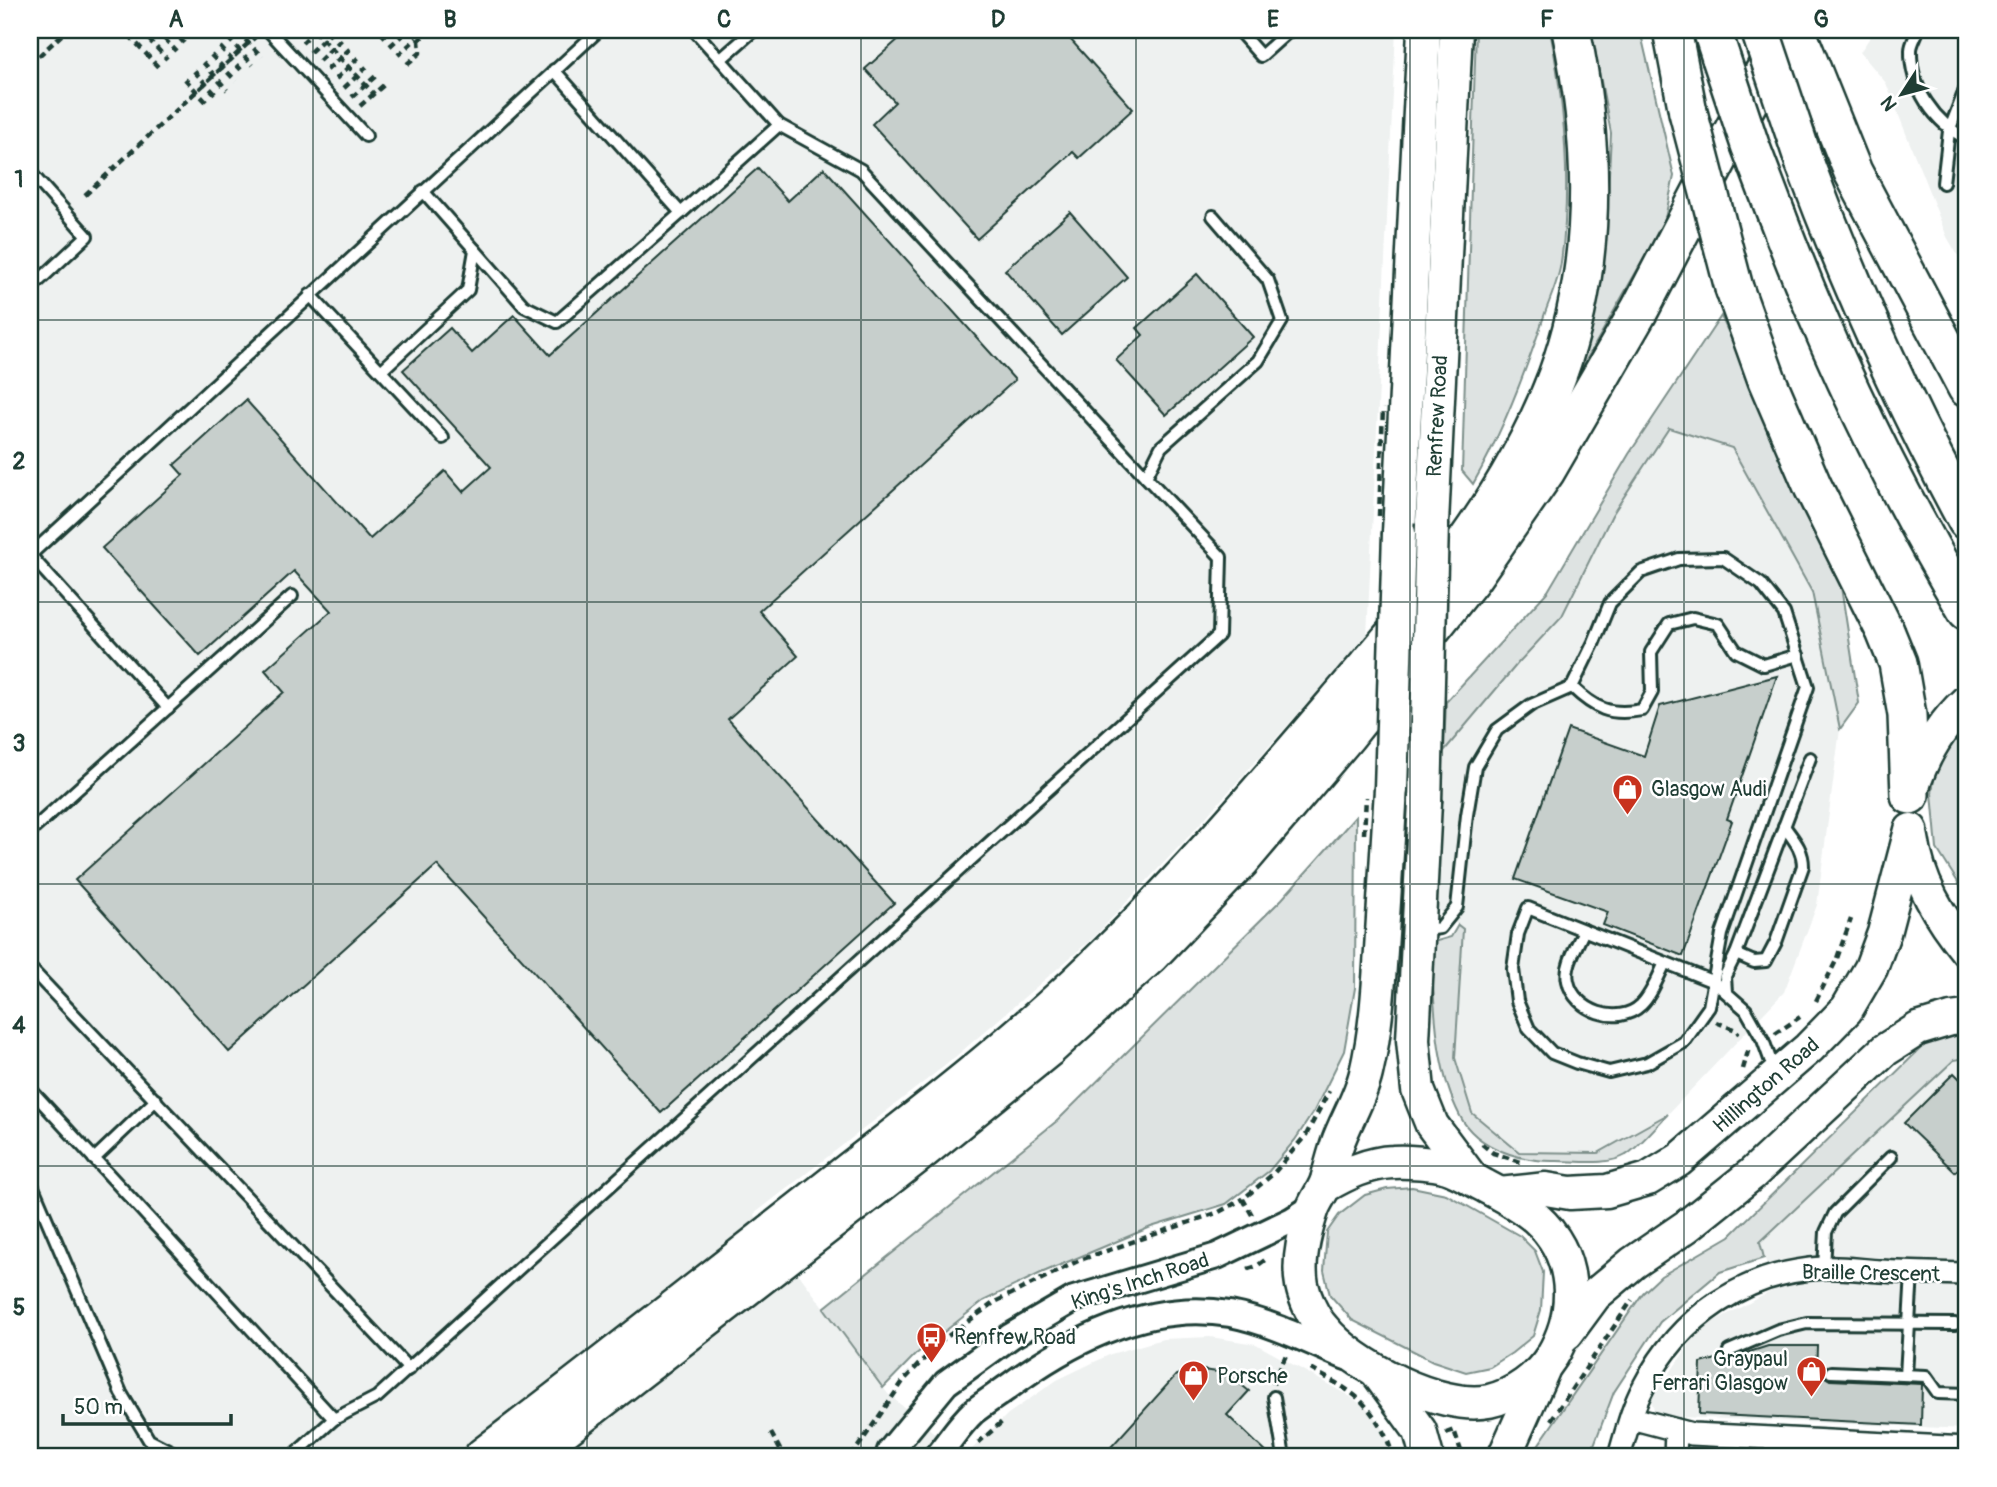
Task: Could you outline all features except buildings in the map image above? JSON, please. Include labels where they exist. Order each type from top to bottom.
[{"type":"highway","points":[[483,1457],[943,1099],[1080,981],[1164,898],[1237,818],[1387,643],[1485,518],[1546,404],[1566,349],[1578,295],[1588,219],[1588,156],[1585,110],[1571,30]]},
{"type":"highway","points":[[1672,30],[1688,112],[1734,288],[1767,380],[1808,475],[1898,663],[1907,715],[1910,794]]},
{"type":"highway","points":[[1760,30],[1805,164],[1867,320],[1967,521]]},
{"type":"highway","points":[[527,1457],[905,1164],[1047,1049],[1151,954],[1241,860],[1347,735],[1471,579],[1539,482],[1622,342],[1786,30]]},
{"type":"highway","points":[[1796,30],[1830,120],[1878,222],[1967,388]]},
{"type":"highway","points":[[1717,44],[1749,145],[1816,313],[1865,423],[1920,529],[1967,611]]},
{"type":"highway","points":[[1928,313],[1967,365]]},
{"type":"main road","name":"Renfrew Road","points":[[1371,1368],[1323,1328],[1310,1307],[1302,1285],[1300,1258],[1337,1143],[1354,1110],[1366,1074],[1375,1019],[1391,789],[1399,533],[1424,30]]},
{"type":"main road","name":"Renfrew Road","points":[[1456,30],[1432,523],[1425,802],[1413,1040],[1418,1090],[1432,1125],[1455,1158],[1487,1187]]},
{"type":"main road","points":[[1967,701],[1930,744],[1910,794],[1914,851],[1926,889],[1940,915],[1967,951]]},
{"type":"main road","name":"Hillington Road","points":[[1487,1187],[1546,1189],[1570,1193],[1607,1191],[1648,1180],[1679,1160],[1831,1027],[1858,993],[1881,944],[1911,830]]},
{"type":"main road","points":[[1504,1457],[1544,1368],[1595,1295],[1633,1263],[1687,1226],[1752,1174],[1885,1050],[1918,1029],[1967,1017]]},
{"type":"main road","points":[[1319,1196],[1351,1171],[1394,1161],[1446,1166],[1487,1187],[1536,1219],[1552,1236],[1562,1256],[1569,1275],[1571,1296],[1570,1313],[1562,1339]]},
{"type":"main road","points":[[1371,1368],[1452,1402],[1473,1402],[1490,1401],[1505,1395],[1523,1386],[1544,1368]]},
{"type":"main road","points":[[1371,1368],[1420,1431],[1427,1457]]},
{"type":"street","name":"King's Inch Road","points":[[888,1457],[890,1451],[946,1383],[1011,1336],[1074,1299],[1217,1256],[1263,1234],[1319,1196]]},
{"type":"street","name":"Braille Crescent","points":[[1619,1457],[1643,1387],[1658,1363],[1678,1336],[1704,1311],[1723,1298],[1770,1276],[1824,1268],[1967,1274]]},
{"type":"street","name":"King's Inch Road","points":[[936,1457],[972,1413],[1036,1366],[1083,1339],[1117,1325],[1155,1316],[1192,1311],[1248,1318],[1371,1368]]},
{"type":"street","points":[[1631,1418],[1692,1434],[1854,1450],[1967,1448]]},
{"type":"street","points":[[1675,1457],[1676,1430]]},
{"type":"lane","points":[[266,30],[366,136]]},
{"type":"lane","points":[[168,708],[30,555],[599,30]]},
{"type":"lane","points":[[292,1457],[334,1419],[377,1397],[409,1369],[1219,635],[1221,557],[861,170],[779,125],[694,30]]},
{"type":"lane","points":[[721,60],[754,30]]},
{"type":"lane","points":[[1238,30],[1261,56],[1290,30]]},
{"type":"lane","points":[[1918,30],[1910,49],[1918,93],[1949,131],[1967,139]]},
{"type":"lane","points":[[554,70],[681,213]]},
{"type":"lane","points":[[1943,183],[1949,131],[1967,85]]},
{"type":"lane","points":[[423,191],[524,306],[558,322],[779,125]]},
{"type":"lane","points":[[30,172],[88,236],[30,289]]},
{"type":"lane","points":[[1146,477],[1161,447],[1258,361],[1282,321],[1268,280],[1213,216]]},
{"type":"lane","points":[[381,371],[468,290],[475,250]]},
{"type":"lane","points":[[310,295],[443,438]]},
{"type":"lane","points":[[1417,931],[1440,928],[1457,907],[1475,767],[1497,730],[1531,705],[1572,687],[1610,603],[1641,572],[1679,559],[1723,558],[1761,584],[1784,613],[1808,687],[1722,934],[1714,982],[1709,1007],[1684,1042],[1647,1063],[1609,1072],[1552,1053],[1529,1029],[1517,1001],[1513,969],[1518,934],[1528,908],[1714,982],[1746,1010],[1763,1040],[1776,1075]]},
{"type":"lane","points":[[30,832],[292,596]]},
{"type":"lane","points":[[1572,687],[1589,704],[1621,714],[1642,710],[1652,692],[1651,652],[1669,624],[1693,618],[1718,624],[1736,651],[1764,665],[1798,656]]},
{"type":"lane","points":[[1726,992],[1725,976],[1736,954],[1810,758]]},
{"type":"lane","points":[[1736,954],[1754,962],[1766,961],[1776,942],[1803,866],[1799,847],[1784,826]]},
{"type":"lane","points":[[1584,930],[1570,963],[1567,979],[1573,993],[1584,1007],[1601,1014],[1620,1015],[1640,1006],[1665,963]]},
{"type":"lane","points":[[30,968],[409,1369]]},
{"type":"lane","points":[[30,1089],[334,1419]]},
{"type":"lane","points":[[94,1159],[156,1100]]},
{"type":"lane","points":[[1824,1268],[1826,1232],[1835,1213],[1891,1157]]},
{"type":"lane","points":[[30,1180],[121,1393],[149,1440],[182,1457]]},
{"type":"lane","points":[[1906,1375],[1912,1273]]},
{"type":"lane","points":[[1729,1351],[1778,1330],[1807,1323],[1955,1324]]},
{"type":"lane","points":[[1831,1372],[1926,1376],[1938,1393],[1967,1394]]},
{"type":"lane","points":[[1274,1397],[1284,1457]]},
{"type":"path","points":[[30,64],[67,30]]},
{"type":"path","points":[[140,30],[167,59]]},
{"type":"path","points":[[156,30],[176,51]]},
{"type":"path","points":[[172,30],[184,43]]},
{"type":"path","points":[[187,30],[192,36]]},
{"type":"path","points":[[85,195],[266,30]]},
{"type":"path","points":[[302,43],[315,30],[374,94]]},
{"type":"path","points":[[310,52],[334,30]]},
{"type":"path","points":[[382,37],[390,30]]},
{"type":"path","points":[[390,46],[409,30],[418,39],[419,53],[407,64]]},
{"type":"path","points":[[398,55],[430,30]]},
{"type":"path","points":[[237,31],[262,57]]},
{"type":"path","points":[[129,35],[158,67]]},
{"type":"path","points":[[318,61],[344,37]]},
{"type":"path","points":[[228,38],[253,65]]},
{"type":"path","points":[[327,70],[353,46]]},
{"type":"path","points":[[219,47],[244,74]]},
{"type":"path","points":[[211,55],[236,81]]},
{"type":"path","points":[[335,79],[361,55]]},
{"type":"path","points":[[202,62],[227,89]]},
{"type":"path","points":[[344,88],[370,64]]},
{"type":"path","points":[[194,71],[218,97]]},
{"type":"path","points":[[352,97],[378,74]]},
{"type":"path","points":[[185,79],[209,105]]},
{"type":"path","points":[[360,106],[386,83]]},
{"type":"path","points":[[1702,1016],[1736,1030],[1748,1048]]},
{"type":"path","points":[[1245,1269],[1257,1266],[1269,1256],[1263,1234],[1242,1199],[1273,1174],[1306,1135],[1334,1082]]},
{"type":"path","points":[[1276,1350],[1297,1361]]},
{"type":"path","points":[[1274,1397],[1271,1388],[1286,1355]]},
{"type":"path","points":[[1308,1368],[1353,1393],[1374,1418],[1391,1447],[1393,1457]]},
{"type":"path","points":[[972,1450],[1007,1418]]},
{"type":"path","points":[[771,1433],[784,1457]]},
{"type":"shaded area","points":[[30,30],[1396,30],[1367,636],[1190,835],[1093,938],[947,1064],[754,1214],[888,1394],[963,1457],[30,1457]]},
{"type":"shaded area","points":[[1476,30],[1550,30],[1563,117],[1566,204],[1557,281],[1513,400],[1495,443],[1473,484],[1462,471]]},
{"type":"shaded area","points":[[1591,30],[1640,30],[1674,176],[1664,223],[1551,422],[1585,317],[1607,215],[1611,133]]},
{"type":"shaded area","points":[[1875,30],[1967,30],[1967,271],[1947,237],[1886,83],[1860,52]]},
{"type":"shaded area","points":[[1721,316],[1839,574],[1859,703],[1840,729],[1812,592],[1732,448],[1669,428],[1612,515],[1562,616],[1518,663],[1444,751],[1446,702],[1548,591],[1629,454]]},
{"type":"shaded area","points":[[1669,428],[1732,448],[1812,592],[1840,729],[1817,905],[1784,992],[1668,1114],[1598,1153],[1519,1152],[1472,1113],[1455,1058],[1463,929],[1434,907],[1444,751],[1561,616],[1612,515]]},
{"type":"shaded area","points":[[1967,724],[1967,884],[1961,887],[1937,849],[1932,793],[1936,766]]},
{"type":"shaded area","points":[[1356,816],[1355,988],[1344,1051],[1314,1111],[1295,1140],[1269,1171],[1226,1204],[1151,1227],[1041,1273],[983,1301],[915,1355],[883,1388],[824,1308],[1058,1120],[1282,899]]},
{"type":"shaded area","points":[[1458,925],[1463,929],[1455,1058],[1472,1113],[1519,1152],[1598,1153],[1668,1114],[1631,1152],[1601,1162],[1530,1159],[1489,1145],[1468,1127],[1451,1096],[1440,1053],[1430,943],[1451,937]]},
{"type":"shaded area","points":[[1957,1033],[1967,1033],[1967,1058],[1954,1060],[1760,1242],[1764,1258],[1720,1272],[1660,1322],[1614,1392],[1592,1457],[1530,1457],[1643,1293],[1661,1276],[1730,1236],[1925,1044]]},
{"type":"shaded area","points":[[1967,1058],[1967,1429],[1656,1416],[1651,1400],[1701,1328],[1774,1290],[1760,1242],[1954,1060]]},
{"type":"shaded area","points":[[1412,1187],[1446,1194],[1520,1236],[1535,1251],[1543,1272],[1541,1310],[1533,1336],[1490,1367],[1466,1372],[1433,1361],[1352,1320],[1330,1295],[1324,1271],[1327,1232],[1339,1215],[1365,1195],[1387,1189]]},
{"type":"shaded area","points":[[1210,1337],[1256,1344],[1349,1396],[1368,1409],[1380,1424],[1390,1445],[1392,1457],[964,1457],[1008,1414],[1057,1380],[1111,1354],[1163,1339]]},
{"type":"place","name":"Glasgow Audi","points":[[1628,816]]},
{"type":"place","name":"Renfrew Road","points":[[931,1364]]},
{"type":"place","name":"Graypaul Ferrari Glasgow","points":[[1811,1398]]},
{"type":"place","name":"Porsche","points":[[1194,1403]]}]
